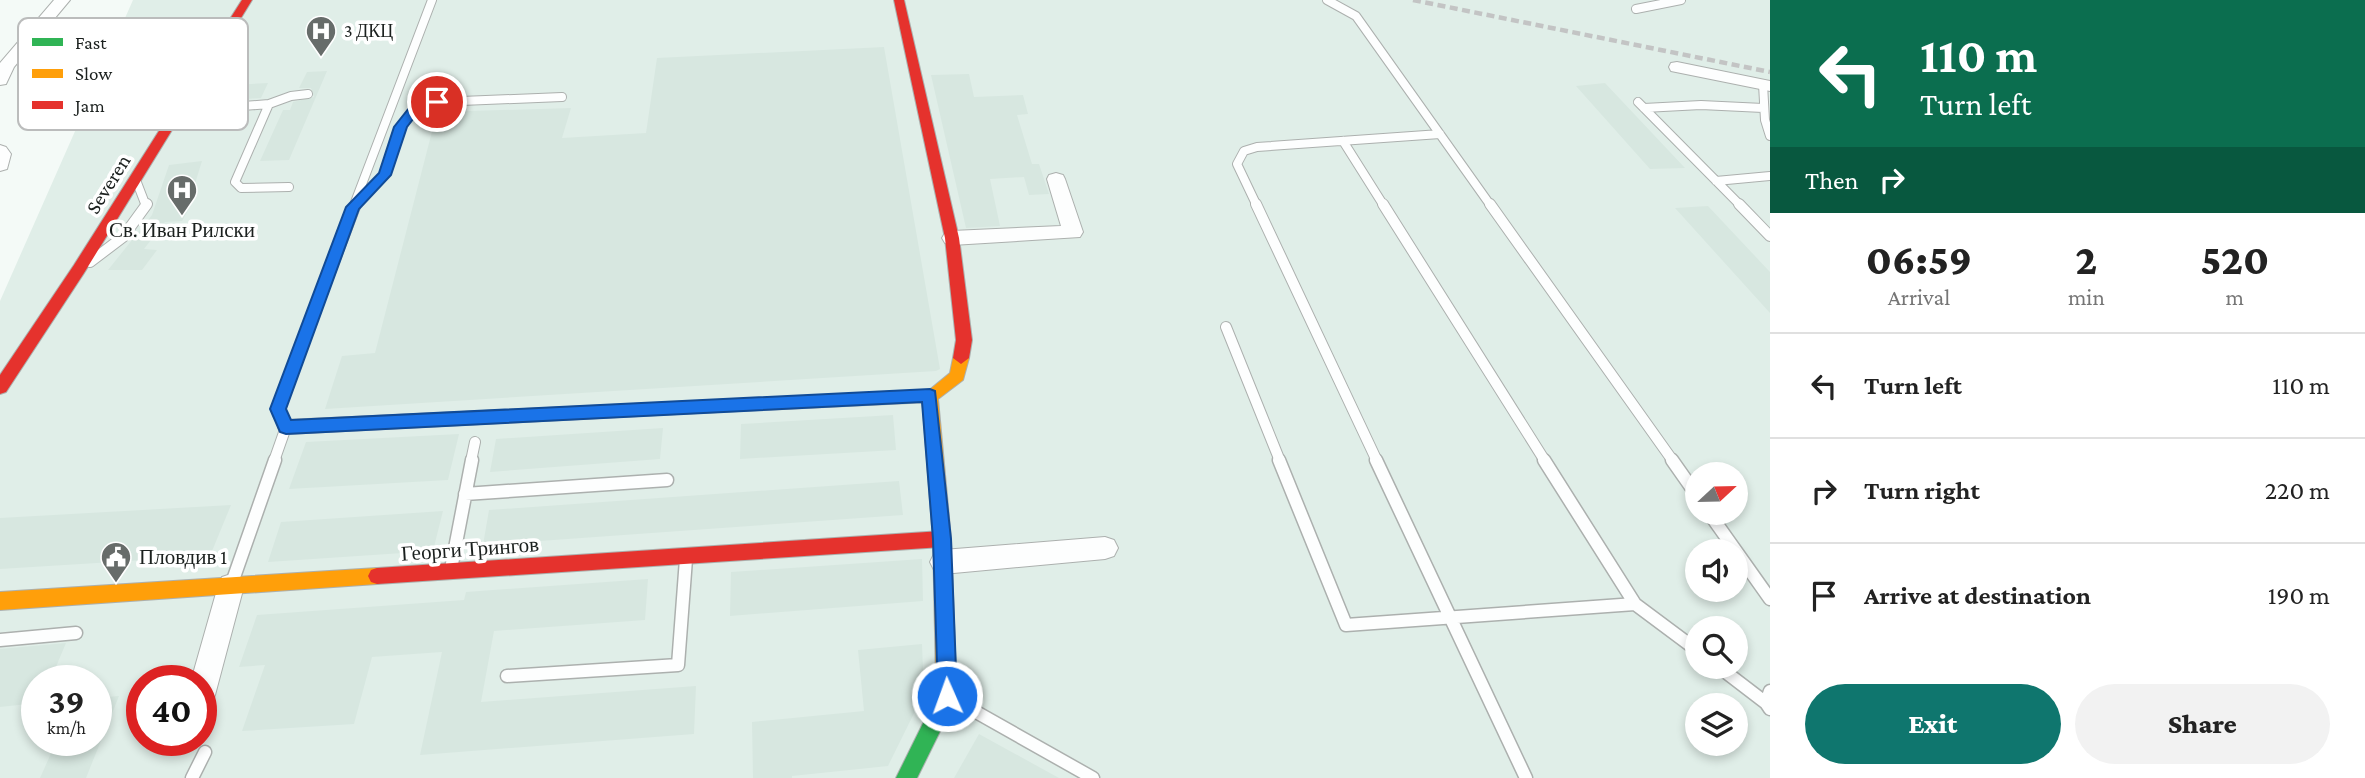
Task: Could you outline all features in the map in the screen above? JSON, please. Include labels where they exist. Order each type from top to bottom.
[{"type":"street","points":[[47,18],[62,0]]},
{"type":"street","name":"Severen","points":[[236,18],[247,0]]},
{"type":"street","points":[[286,427],[930,396],[957,376],[964,340],[952,238],[899,0]]},
{"type":"street","points":[[0,80],[6,66],[18,52]]},
{"type":"street","points":[[1677,67],[1766,85]]},
{"type":"street","name":"Severen","points":[[0,388],[166,130]]},
{"type":"street","points":[[0,151],[0,165]]},
{"type":"street","points":[[952,238],[1073,232],[1056,179]]},
{"type":"street","points":[[906,778],[947,696],[943,550],[930,396]]},
{"type":"street","points":[[943,550],[1105,548]]},
{"type":"street","name":"Георги Трингов","points":[[0,601],[686,556],[943,550]]},
{"type":"street","points":[[209,665],[231,586]]},
{"type":"lane","points":[[231,586],[286,427],[278,409],[432,0]]},
{"type":"lane","points":[[1326,0],[1356,16],[1685,479]]},
{"type":"lane","points":[[1636,9],[1681,0]]},
{"type":"lane","points":[[1766,85],[1763,108],[1770,136]]},
{"type":"lane","points":[[248,106],[269,104],[291,96],[308,94]]},
{"type":"lane","points":[[353,207],[385,175],[401,127],[413,111],[437,102],[562,97]]},
{"type":"lane","points":[[269,104],[235,182],[241,188],[289,187]]},
{"type":"lane","points":[[1763,108],[1641,105],[1770,236]]},
{"type":"lane","points":[[1440,134],[1257,147],[1244,151],[1237,164],[1526,778]]},
{"type":"lane","points":[[1343,141],[1636,604],[1685,641]]},
{"type":"lane","points":[[1716,181],[1770,176]]},
{"type":"lane","points":[[79,269],[112,248],[135,227],[148,205],[142,188],[135,180]]},
{"type":"lane","points":[[1226,327],[1346,625],[1636,604]]},
{"type":"lane","points":[[450,572],[475,442]]},
{"type":"lane","points":[[465,494],[667,480]]},
{"type":"lane","points":[[1718,525],[1770,599]]},
{"type":"lane","points":[[507,676],[677,665],[686,556]]},
{"type":"lane","points":[[0,640],[76,633]]},
{"type":"lane","points":[[1736,679],[1769,701]]},
{"type":"lane","points":[[947,696],[1093,778]]},
{"type":"lane","points":[[192,778],[203,756]]},
{"type":"shaded area","points":[[133,0],[1770,0],[1770,778],[0,778],[0,301],[76,130],[248,130],[248,18],[125,18]]},
{"type":"building","points":[[884,47],[940,369],[325,409],[342,356],[375,353],[437,112],[571,108],[562,138],[646,133],[657,58]]},
{"type":"building","points":[[327,71],[289,160],[260,161],[283,110],[290,110],[293,102],[314,97],[311,88],[299,88],[307,72]]},
{"type":"building","points":[[969,74],[974,97],[1023,95],[1028,114],[1017,115],[1032,164],[1039,164],[1049,194],[1029,195],[1024,177],[990,179],[1000,226],[966,228],[931,75]]},
{"type":"building","points":[[268,83],[261,98],[248,99],[248,84]]},
{"type":"building","points":[[1605,83],[1685,168],[1650,169],[1576,86]]},
{"type":"building","name":"Св. Иван Рилски","points":[[202,161],[189,203],[192,203],[182,221],[165,222],[144,249],[157,250],[142,270],[108,270],[152,215],[169,165]]},
{"type":"building","points":[[1708,206],[1770,272],[1770,313],[1675,208]]},
{"type":"building","points":[[893,415],[896,450],[740,459],[741,424]]},
{"type":"building","points":[[663,428],[660,459],[490,472],[496,439]]},
{"type":"building","points":[[459,434],[448,480],[289,489],[306,442]]},
{"type":"building","points":[[899,481],[903,515],[483,545],[489,510]]},
{"type":"building","points":[[231,505],[210,556],[0,569],[0,518]]},
{"type":"building","points":[[443,511],[433,551],[268,562],[281,522]]},
{"type":"building","points":[[922,559],[923,601],[730,616],[731,572]]},
{"type":"building","points":[[648,579],[645,620],[494,631],[481,702],[696,686],[694,734],[420,755],[442,652],[372,657],[354,724],[242,731],[265,665],[239,667],[257,615],[464,600],[466,592]]},
{"type":"building","points":[[66,643],[57,665],[21,665],[21,705],[0,707],[0,649]]},
{"type":"building","points":[[922,644],[924,693],[888,766],[792,778],[753,778],[752,722],[864,711],[858,650]]},
{"type":"building","points":[[119,696],[112,713],[112,697]]},
{"type":"building","points":[[979,734],[1059,778],[954,778]]},
{"type":"building","points":[[50,756],[95,756],[86,778],[40,778]]},
{"type":"railway","points":[[1413,0],[1770,72]]},
{"type":"traffic: fast","points":[[677,408],[930,396]]},
{"type":"traffic: fast","points":[[906,778],[947,696],[946,679]]},
{"type":"traffic: slow","points":[[946,679],[942,539],[930,396],[957,376],[961,358]]},
{"type":"traffic: slow","points":[[286,427],[677,408]]},
{"type":"traffic: slow","points":[[0,601],[377,576]]},
{"type":"traffic: jam","points":[[236,18],[247,0]]},
{"type":"traffic: jam","points":[[899,0],[952,238],[964,340],[961,358]]},
{"type":"traffic: jam","points":[[0,388],[79,269],[166,130]]},
{"type":"traffic: jam","points":[[377,576],[942,539]]},
{"type":"place","name":"3 ДКЦ","points":[[321,58]]},
{"type":"place","name":"Св. Иван Рилски","points":[[182,217]]},
{"type":"place","name":"Пловдив 1","points":[[116,584]]},
{"type":"route","points":[[437,102],[413,111],[401,127],[385,175],[353,207],[278,409],[286,427],[930,396],[942,539],[947,696]]}]
